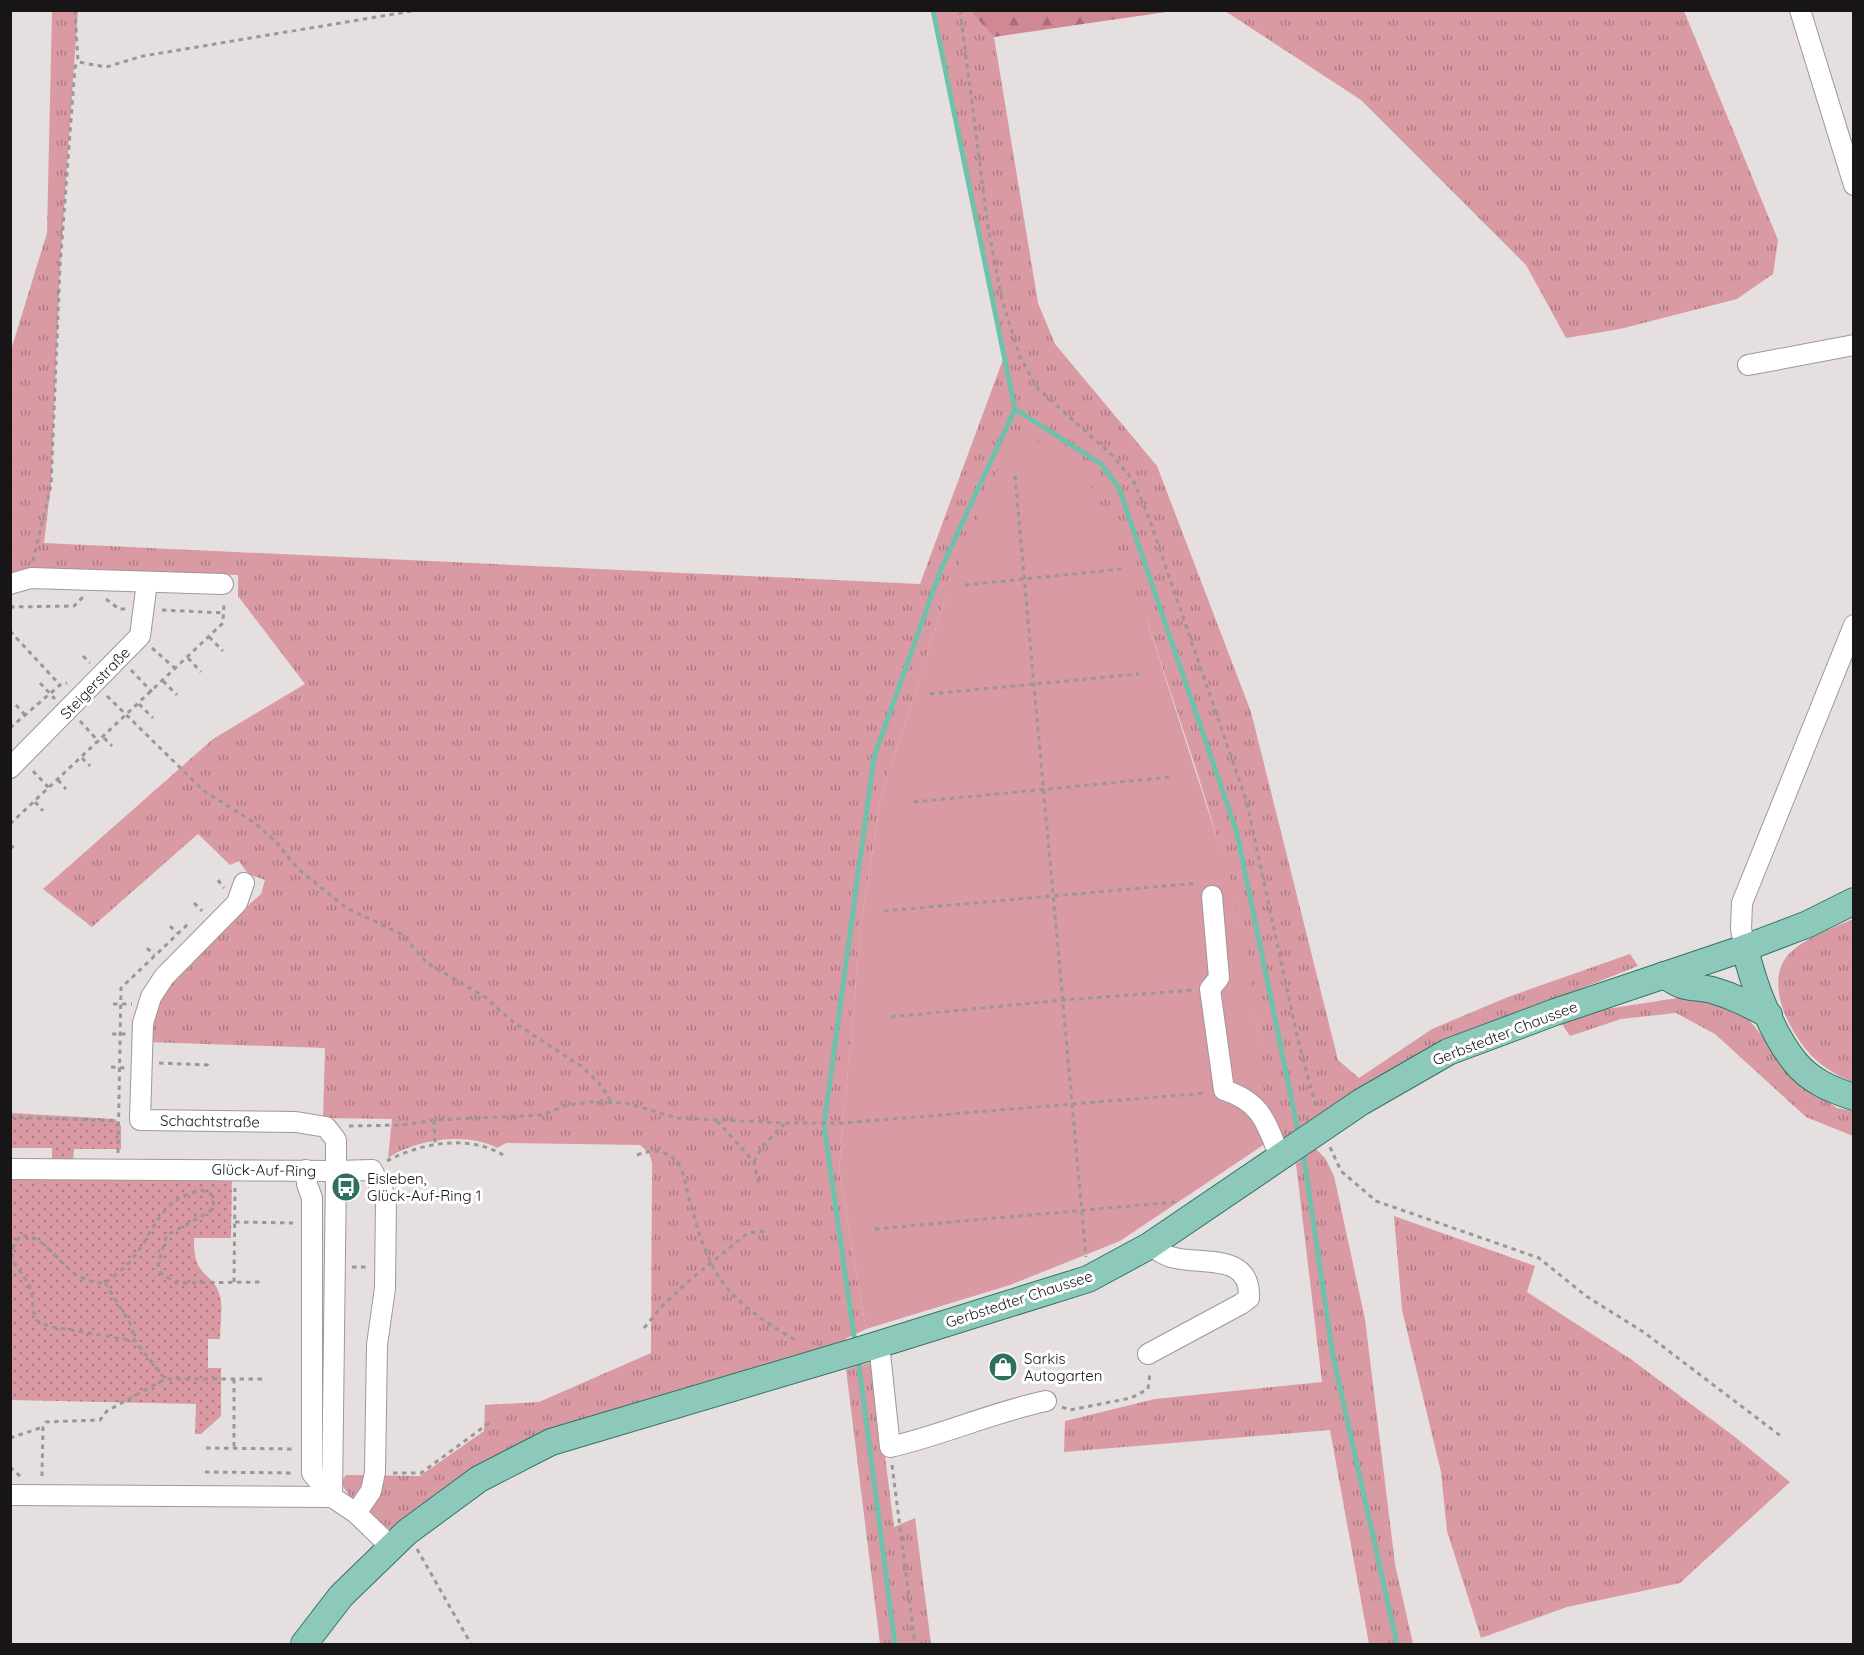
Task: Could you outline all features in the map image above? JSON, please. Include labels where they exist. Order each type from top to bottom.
[{"type":"main road","name":"Gerbstedter Chaussee","points":[[304,1644],[341,1596],[398,1539],[479,1479],[551,1442],[1088,1279],[1149,1246],[1388,1084],[1448,1052],[1745,948],[1808,924],[1854,901]]},
{"type":"main road","points":[[1745,948],[1749,967],[1768,1015],[1795,1062],[1809,1076],[1831,1090],[1854,1097]]},
{"type":"main road","points":[[1664,975],[1682,988],[1710,990],[1736,998],[1768,1015]]},
{"type":"street","points":[[1800,10],[1854,185]]},
{"type":"street","points":[[1748,365],[1854,345]]},
{"type":"street","points":[[10,584],[31,578],[224,584]]},
{"type":"street","name":"Steigerstraße","points":[[10,768],[140,636],[147,582]]},
{"type":"street","points":[[1745,948],[1741,929],[1742,903],[1854,625]]},
{"type":"street","name":"Schachtstraße","points":[[235,886],[237,903],[164,976],[151,997],[143,1023],[140,1120],[296,1122],[326,1127]]},
{"type":"street","points":[[1212,896],[1220,978],[1210,989],[1224,1090],[1242,1096],[1302,1143]]},
{"type":"street","points":[[326,1127],[336,1140],[336,1171],[372,1170],[386,1198],[385,1288],[376,1345],[375,1472],[371,1491],[356,1513]]},
{"type":"street","name":"Glück-Auf-Ring","points":[[10,1169],[336,1171],[332,1497]]},
{"type":"street","points":[[306,1170],[307,1184],[312,1198],[312,1473],[332,1497],[398,1539]]},
{"type":"street","points":[[1148,1354],[1249,1298],[1249,1284],[1238,1269],[1216,1262],[1171,1257],[1149,1246]]},
{"type":"street","points":[[863,1349],[890,1446],[954,1429],[1004,1410],[1046,1401]]},
{"type":"street","points":[[10,1495],[332,1497]]},
{"type":"path","points":[[31,578],[34,550],[51,485],[60,266],[75,67],[78,62],[75,10]]},
{"type":"path","points":[[78,62],[106,67],[143,56],[418,10]]},
{"type":"path","points":[[960,10],[988,227],[1002,300],[1020,357],[1038,389],[1110,453],[1133,480],[1148,515],[1247,803],[1298,1040],[1302,1143],[1341,1171],[1376,1201],[1424,1220],[1539,1258],[1587,1296],[1645,1333],[1782,1437]]},
{"type":"path","points":[[1014,476],[1088,1279]]},
{"type":"path","points":[[965,585],[1123,569]]},
{"type":"path","points":[[10,824],[104,738],[223,623],[224,584]]},
{"type":"path","points":[[10,606],[74,606],[84,596]]},
{"type":"path","points":[[104,597],[118,609],[224,613]]},
{"type":"path","points":[[10,631],[60,685]]},
{"type":"path","points":[[140,636],[176,669]]},
{"type":"path","points":[[209,637],[223,651]]},
{"type":"path","points":[[119,657],[152,692]]},
{"type":"path","points":[[188,658],[201,672]]},
{"type":"path","points":[[930,694],[1139,674]]},
{"type":"path","points":[[163,681],[177,695]]},
{"type":"path","points":[[94,683],[204,791],[255,823],[276,842],[297,868],[345,907],[403,935],[427,963],[485,997],[513,1022],[580,1066],[598,1083],[612,1103]]},
{"type":"path","points":[[139,704],[153,718]]},
{"type":"path","points":[[16,705],[26,716]]},
{"type":"path","points":[[69,708],[99,742]]},
{"type":"path","points":[[104,738],[112,746]]},
{"type":"path","points":[[82,758],[90,766]]},
{"type":"path","points":[[914,802],[1172,777]]},
{"type":"path","points":[[58,780],[66,789]]},
{"type":"path","points":[[35,802],[43,811]]},
{"type":"path","points":[[218,880],[235,886]]},
{"type":"path","points":[[884,911],[1210,882],[1212,896]]},
{"type":"path","points":[[194,903],[202,911]]},
{"type":"path","points":[[170,926],[178,933]]},
{"type":"path","points":[[147,948],[154,955]]},
{"type":"path","points":[[891,1017],[1063,1000],[1210,989]]},
{"type":"path","points":[[142,1062],[207,1065],[211,1069]]},
{"type":"path","points":[[326,1127],[404,1125],[434,1120],[543,1115],[567,1106],[592,1102],[626,1103],[677,1118],[838,1123],[1224,1090]]},
{"type":"path","points":[[10,1117],[95,1121],[140,1120]]},
{"type":"path","points":[[434,1120],[435,1143]]},
{"type":"path","points":[[717,1121],[754,1162],[759,1185]]},
{"type":"path","points":[[754,1162],[762,1147],[785,1123]]},
{"type":"path","points":[[372,1170],[403,1152],[435,1143],[488,1146],[503,1155]]},
{"type":"path","points":[[636,1155],[649,1150],[658,1150],[669,1155],[679,1165],[711,1265],[722,1283],[764,1322],[796,1341]]},
{"type":"path","points":[[234,1282],[236,1169]]},
{"type":"path","points":[[105,1284],[133,1258],[150,1229],[176,1199],[201,1190],[211,1194],[214,1206],[209,1212],[167,1235],[158,1264],[161,1273],[176,1283],[262,1282]]},
{"type":"path","points":[[875,1229],[1174,1203],[1184,1196]]},
{"type":"path","points":[[235,1222],[312,1223]]},
{"type":"path","points":[[644,1328],[663,1305],[748,1233],[767,1230]]},
{"type":"path","points":[[135,1341],[48,1326],[36,1320],[31,1311],[30,1287],[14,1267],[12,1255],[15,1242],[20,1236],[36,1238],[73,1274],[87,1281],[105,1284],[130,1323],[135,1341],[165,1378]]},
{"type":"path","points":[[1046,1401],[1071,1410],[1131,1398],[1148,1389],[1150,1374],[1148,1354]]},
{"type":"path","points":[[42,1495],[43,1427],[46,1422],[100,1420],[107,1411],[165,1378],[262,1379]]},
{"type":"path","points":[[234,1379],[234,1448]]},
{"type":"path","points":[[375,1472],[421,1473],[492,1421]]},
{"type":"path","points":[[10,1438],[43,1427]]},
{"type":"path","points":[[890,1446],[915,1644]]},
{"type":"path","points":[[206,1448],[311,1449]]},
{"type":"path","points":[[206,1472],[312,1473]]},
{"type":"path","points":[[398,1539],[446,1597],[471,1644]]},
{"type":"green space","points":[[78,10],[60,266],[51,485],[44,543],[920,584],[1005,354],[933,11],[970,11],[994,37],[1038,303],[1055,344],[1157,466],[1251,712],[1338,1060],[1359,1078],[1432,1029],[1508,997],[1630,954],[1638,966],[1435,1046],[1388,1071],[1283,1143],[1269,1118],[1265,1104],[1249,976],[1226,872],[1196,770],[1146,618],[946,596],[881,797],[861,925],[839,1168],[866,1329],[845,1339],[845,1344],[554,1433],[400,1529],[389,1529],[350,1496],[341,1482],[346,1475],[420,1476],[484,1431],[485,1405],[539,1402],[651,1353],[652,1163],[649,1153],[640,1145],[506,1143],[497,1148],[485,1143],[456,1139],[426,1142],[388,1158],[392,1119],[323,1118],[325,1048],[148,1042],[153,1012],[180,966],[261,894],[265,880],[248,874],[239,861],[230,865],[198,834],[92,927],[43,889],[213,739],[305,684],[238,596],[238,575],[21,570],[11,573],[11,350],[47,233],[52,11]]},
{"type":"green space","points":[[970,10],[1173,11],[994,37]]},
{"type":"green space","points":[[1225,11],[1684,11],[1778,240],[1773,274],[1737,299],[1620,329],[1566,338],[1526,265],[1361,100]]},
{"type":"green space","points":[[1020,430],[1065,461],[1095,491],[1146,618],[1226,866],[1251,973],[1265,1102],[1277,1136],[1120,1241],[1010,1285],[866,1329],[839,1168],[861,925],[881,797],[946,596],[992,481]]},
{"type":"green space","points":[[1853,919],[1853,1082],[1836,1074],[1815,1059],[1794,1033],[1782,1005],[1779,975],[1783,962],[1798,946]]},
{"type":"green space","points":[[1684,997],[1712,997],[1742,1011],[1799,1082],[1837,1108],[1853,1111],[1853,1136],[1806,1117],[1715,1034],[1676,1013],[1621,1019],[1570,1036],[1560,1021],[1600,1010]]},
{"type":"green space","points":[[11,1113],[115,1119],[121,1126],[121,1149],[74,1149],[73,1163],[52,1164],[52,1148],[11,1148]]},
{"type":"green space","points":[[1316,1149],[1325,1158],[1334,1176],[1365,1319],[1395,1564],[1413,1644],[1369,1644],[1330,1430],[1064,1452],[1065,1421],[1155,1399],[1322,1382],[1296,1164]]},
{"type":"green space","points":[[232,1175],[231,1238],[194,1238],[197,1262],[217,1288],[221,1301],[220,1339],[208,1339],[208,1368],[221,1368],[221,1416],[201,1434],[195,1434],[196,1404],[11,1400],[10,1176]]},
{"type":"green space","points":[[1394,1216],[1535,1266],[1527,1292],[1632,1360],[1735,1437],[1790,1482],[1680,1583],[1567,1607],[1481,1638],[1447,1531],[1441,1472],[1402,1310]]},
{"type":"green space","points":[[873,1362],[894,1527],[915,1518],[931,1644],[880,1644],[846,1369]]},
{"type":"waterway","points":[[933,10],[1015,409],[1101,464],[1119,488],[1237,833],[1299,1136]]},
{"type":"waterway","points":[[855,1343],[824,1125],[874,757],[941,569],[1015,409]]},
{"type":"waterway","points":[[1303,1151],[1333,1356],[1397,1644]]},
{"type":"waterway","points":[[858,1358],[895,1644]]},
{"type":"place","name":"Eisleben, Glück-Auf-Ring 1","points":[[346,1187]]},
{"type":"place","name":"Sarkis Autogarten","points":[[1003,1367]]}]
